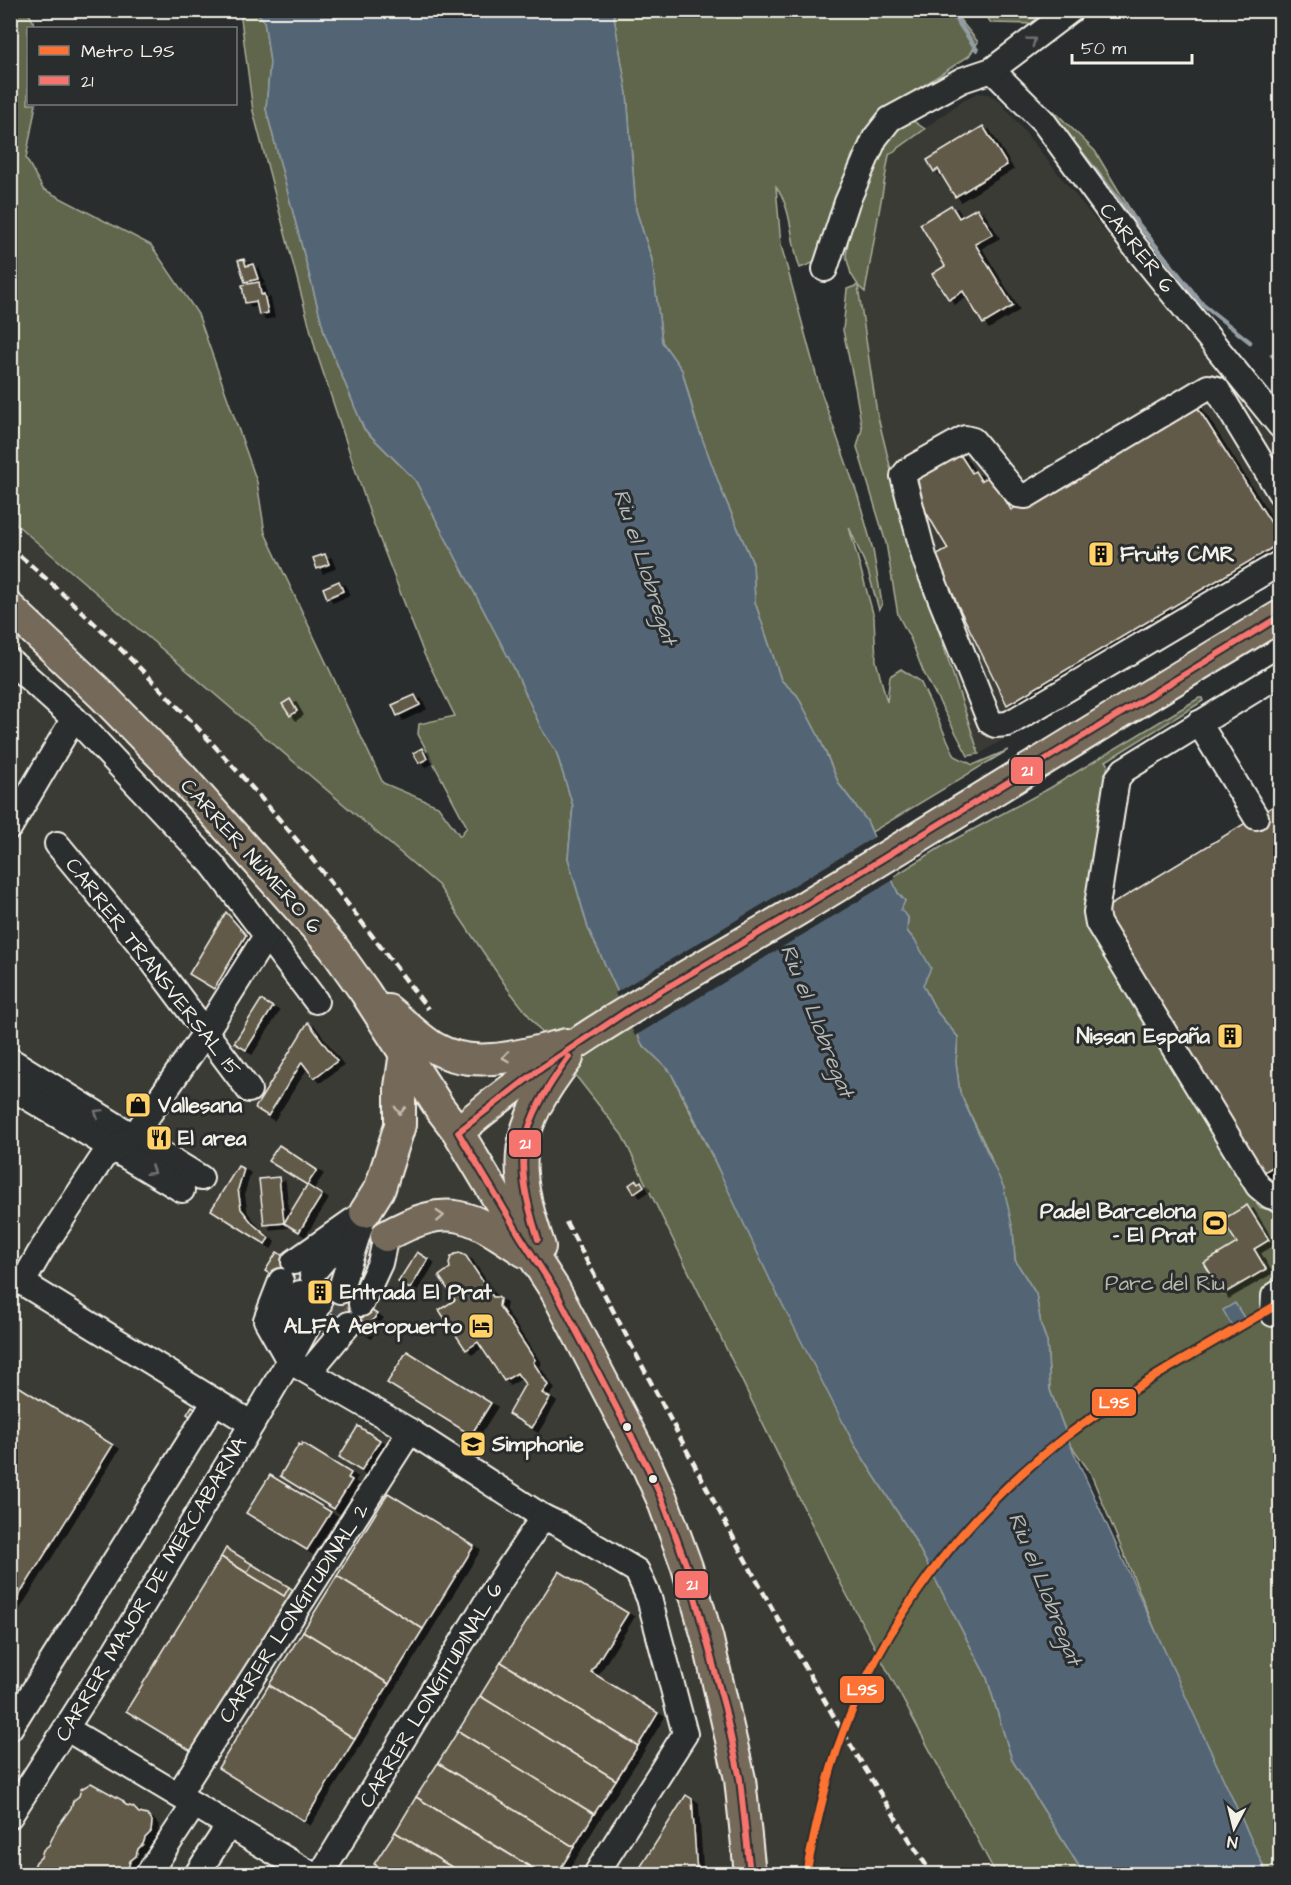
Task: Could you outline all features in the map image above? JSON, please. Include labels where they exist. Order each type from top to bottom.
[{"type":"main road","name":"CARRER NÚMERO 6","points":[[10,608],[102,695],[181,776],[333,947],[458,1132],[555,1290]]},
{"type":"main road","points":[[458,1132],[497,1099],[583,1039],[1281,616]]},
{"type":"main road","points":[[365,992],[434,1048],[468,1059],[514,1056],[583,1039]]},
{"type":"main road","points":[[583,1039],[546,1088],[531,1115],[522,1150],[521,1174],[524,1194],[555,1290],[648,1468],[687,1567],[708,1640],[737,1767],[750,1875]]},
{"type":"main road","points":[[365,1212],[380,1188],[400,1125],[400,1087],[405,1052]]},
{"type":"main road","points":[[386,1236],[412,1222],[428,1217],[447,1215],[462,1217],[490,1228],[534,1257]]},
{"type":"street","points":[[825,269],[847,201],[875,138],[890,119],[962,80],[992,70],[1071,10]]},
{"type":"street","name":"CARRER 6","points":[[992,70],[1043,121],[1132,243],[1281,426]]},
{"type":"street","points":[[1278,482],[1217,389],[1208,387],[1026,496],[1017,495],[973,440],[965,438],[909,470],[903,476],[925,560],[990,722],[995,725],[1008,724],[1281,563]]},
{"type":"street","points":[[10,661],[74,718],[212,864],[315,1002]]},
{"type":"street","points":[[1281,674],[1124,770],[1117,779],[1096,912],[1098,923],[1258,1186],[1270,1196],[1281,1199]]},
{"type":"street","points":[[10,827],[74,718]]},
{"type":"street","points":[[1199,723],[1256,817]]},
{"type":"street","name":"CARRER TRANSVERSAL 15","points":[[57,844],[138,942],[249,1090]]},
{"type":"street","points":[[252,1424],[17,1278],[42,1249],[103,1157],[125,1143],[205,1033],[266,936]]},
{"type":"street","points":[[10,1060],[125,1143],[191,1184]]},
{"type":"street","points":[[10,1087],[125,1143]]},
{"type":"street","points":[[321,1293],[365,1212]]},
{"type":"street","points":[[321,1293],[365,1212]]},
{"type":"street","points":[[386,1236],[380,1263],[266,1320],[305,1365],[543,1517],[637,1571],[649,1598],[685,1734],[596,1875]]},
{"type":"street","name":"CARRER MAJOR DE MERCABARNA","points":[[10,1816],[67,1729],[252,1424],[305,1365],[321,1293]]},
{"type":"street","name":"CARRER MAJOR DE MERCABARNA","points":[[10,1728],[216,1401]]},
{"type":"street","name":"CARRER LONGITUDINAL 2","points":[[148,1875],[186,1800],[410,1431]]},
{"type":"street","name":"CARRER LONGITUDINAL 6","points":[[321,1875],[492,1593],[543,1517]]},
{"type":"street","points":[[67,1729],[311,1875]]},
{"type":"street","points":[[197,1875],[229,1825]]},
{"type":"shaded area","points":[[977,93],[988,94],[999,100],[1280,449],[1280,576],[979,754],[906,531],[877,413],[858,285],[865,291],[889,155],[962,101]]},
{"type":"shaded area","points":[[10,520],[438,885],[508,989],[622,1135],[840,1582],[996,1874],[11,1874]]},
{"type":"green space","points":[[27,10],[34,27],[27,27],[27,105],[36,105],[26,158],[43,189],[151,245],[198,314],[257,482],[265,533],[383,783],[438,806],[460,836],[467,827],[418,734],[419,724],[455,716],[424,654],[370,514],[316,351],[253,111],[240,11],[255,11],[264,20],[270,62],[266,109],[325,335],[364,429],[415,480],[514,668],[542,730],[556,751],[573,806],[568,858],[588,928],[642,1044],[670,1071],[854,1444],[912,1535],[987,1678],[1012,1760],[1084,1874],[996,1874],[840,1582],[622,1135],[508,989],[438,885],[11,520],[10,11]]},
{"type":"green space","points":[[613,11],[953,11],[978,42],[969,56],[892,106],[871,129],[852,155],[834,220],[813,263],[800,268],[786,206],[776,187],[781,245],[820,389],[858,496],[873,550],[882,604],[879,610],[868,571],[849,527],[874,617],[876,661],[887,702],[890,676],[901,669],[920,681],[955,756],[973,765],[1008,750],[872,832],[867,821],[839,784],[819,737],[797,695],[781,680],[755,602],[753,564],[697,425],[682,370],[662,342],[652,260],[636,210],[627,94]]},
{"type":"green space","points":[[983,11],[1056,11],[1039,24],[991,23]]},
{"type":"green space","points":[[1054,111],[1095,151],[1146,236],[1132,243],[1043,121]]},
{"type":"green space","points":[[912,120],[925,129],[889,155],[865,292],[858,286],[877,413],[906,531],[979,754],[968,756],[923,671],[898,615],[886,543],[857,447],[862,429],[843,330],[847,289],[858,285],[851,274],[846,256],[854,204],[890,133]]},
{"type":"green space","name":"Parc del Riu","points":[[1199,698],[1203,701],[1106,761],[1108,764],[1085,919],[1259,1207],[1280,1213],[1280,1874],[1267,1874],[1178,1685],[1090,1472],[1070,1444],[1050,1390],[1047,1342],[1041,1325],[1036,1294],[1015,1260],[1013,1230],[990,1155],[960,1093],[956,1062],[958,1037],[937,1012],[923,985],[916,942],[907,931],[908,917],[900,910],[905,901],[898,893],[891,878],[946,844],[1050,788]]},
{"type":"water","name":"Riu el Llobregat","points":[[255,11],[613,11],[627,94],[636,210],[652,260],[662,342],[682,370],[695,419],[721,489],[753,564],[755,602],[781,680],[797,695],[819,737],[839,784],[867,821],[898,893],[905,901],[901,910],[908,917],[907,931],[931,968],[923,985],[937,1012],[958,1037],[956,1062],[960,1093],[1004,1188],[1013,1230],[1015,1260],[1036,1294],[1041,1325],[1047,1342],[1050,1390],[1070,1444],[1267,1874],[1084,1874],[1012,1760],[987,1678],[912,1535],[854,1444],[773,1286],[693,1115],[670,1071],[642,1044],[588,928],[568,858],[573,806],[556,751],[542,730],[514,668],[415,480],[364,429],[325,335],[266,109],[270,62],[264,20]]},
{"type":"water","points":[[1235,1303],[1249,1326],[1236,1333],[1223,1310]]},
{"type":"pier","points":[[876,836],[895,879],[635,1036],[615,993]]},
{"type":"building","points":[[983,126],[1007,165],[955,197],[938,169],[934,172],[927,160]]},
{"type":"building","points":[[951,205],[959,218],[977,208],[993,234],[975,244],[1013,306],[983,324],[963,291],[949,300],[932,274],[945,266],[920,224]]},
{"type":"building","points":[[244,259],[246,266],[253,264],[258,279],[245,282],[238,260]]},
{"type":"building","points":[[259,282],[268,313],[259,315],[256,301],[245,303],[242,285]]},
{"type":"building","name":"Fruits CMR","points":[[1194,402],[1271,523],[1275,520],[1280,528],[1276,531],[1280,543],[1007,705],[934,557],[948,549],[917,497],[921,495],[913,480],[959,453],[972,473],[975,471],[981,481],[991,475],[1011,510]]},
{"type":"building","points":[[325,554],[329,564],[317,569],[313,558]]},
{"type":"building","points":[[339,581],[343,591],[327,598],[323,588]]},
{"type":"building","points":[[415,695],[420,705],[397,716],[392,705]]},
{"type":"building","points":[[290,699],[297,711],[290,716],[282,704]]},
{"type":"building","points":[[422,748],[427,759],[419,763],[413,753]]},
{"type":"building","name":"Nissan España","points":[[1280,802],[1280,1162],[1263,1173],[1104,909]]},
{"type":"building","points":[[226,912],[246,935],[214,989],[189,974]]},
{"type":"building","points":[[261,1000],[273,1007],[246,1050],[234,1043]]},
{"type":"building","points":[[308,1022],[337,1061],[314,1078],[302,1062],[268,1116],[255,1108]]},
{"type":"building","points":[[279,1145],[317,1170],[307,1185],[268,1161]]},
{"type":"building","points":[[238,1166],[244,1169],[238,1189],[241,1209],[269,1238],[265,1244],[211,1210]]},
{"type":"building","points":[[279,1177],[284,1223],[264,1225],[259,1179]]},
{"type":"building","points":[[636,1180],[638,1183],[641,1181],[644,1186],[634,1193],[629,1185]]},
{"type":"building","points":[[307,1185],[322,1195],[299,1232],[284,1223]]},
{"type":"building","points":[[1247,1205],[1269,1240],[1254,1249],[1266,1269],[1223,1294],[1204,1263],[1237,1243],[1222,1220]]},
{"type":"building","name":"Entrada El Prat","points":[[277,1252],[377,1314],[365,1334],[265,1271]]},
{"type":"building","points":[[417,1252],[428,1259],[410,1289],[398,1282]]},
{"type":"building","name":"ALFA Aeropuerto","points":[[460,1253],[466,1256],[493,1297],[500,1299],[499,1306],[535,1360],[533,1362],[548,1385],[542,1393],[550,1398],[532,1428],[508,1414],[525,1384],[517,1373],[504,1381],[478,1342],[466,1350],[439,1310],[455,1300],[439,1276],[450,1268],[451,1257]]},
{"type":"building","points":[[407,1351],[491,1403],[471,1435],[387,1383]]},
{"type":"building","points":[[10,1381],[113,1445],[10,1610]]},
{"type":"building","points":[[192,1406],[200,1411],[194,1419],[187,1414]]},
{"type":"building","points":[[358,1426],[380,1440],[361,1471],[339,1457]]},
{"type":"building","points":[[302,1443],[351,1473],[348,1478],[352,1480],[334,1509],[280,1476],[299,1444],[301,1446]]},
{"type":"building","points":[[270,1475],[331,1512],[307,1550],[246,1513]]},
{"type":"building","points":[[388,1493],[474,1546],[423,1629],[337,1576]]},
{"type":"building","points":[[226,1548],[252,1564],[247,1573],[221,1557]]},
{"type":"building","points":[[221,1557],[284,1596],[289,1587],[293,1590],[193,1752],[126,1711]]},
{"type":"building","points":[[252,1564],[289,1587],[284,1596],[247,1573]]},
{"type":"building","points":[[559,1571],[628,1613],[591,1672],[658,1713],[638,1746],[501,1662]]},
{"type":"building","points":[[337,1576],[423,1629],[389,1684],[303,1631]]},
{"type":"building","points":[[303,1631],[389,1684],[355,1739],[269,1685]]},
{"type":"building","points":[[501,1662],[638,1746],[616,1780],[480,1696]]},
{"type":"building","points":[[269,1685],[355,1739],[304,1821],[218,1768]]},
{"type":"building","points":[[480,1696],[616,1780],[594,1814],[458,1731]]},
{"type":"building","points":[[458,1731],[594,1814],[574,1847],[438,1763]]},
{"type":"building","points":[[438,1763],[574,1847],[557,1874],[542,1874],[416,1797]]},
{"type":"building","points":[[91,1783],[122,1800],[139,1813],[147,1815],[152,1821],[151,1832],[123,1874],[35,1874],[36,1871],[33,1869],[36,1862],[49,1845],[73,1801],[79,1796],[81,1789]]},
{"type":"building","points":[[686,1795],[692,1799],[697,1874],[636,1874]]},
{"type":"building","points":[[416,1797],[542,1874],[464,1874],[443,1862],[395,1832]]},
{"type":"building","points":[[395,1832],[464,1874],[391,1874],[374,1864]]},
{"type":"building","points":[[229,1867],[240,1874],[224,1874]]},
{"type":"waterway","points":[[950,10],[977,50]]},
{"type":"waterway","points":[[1068,136],[1203,305],[1250,342]]},
{"type":"waterway","points":[[1272,355],[1280,361]]},
{"type":"tunnel","points":[[291,1287],[303,1268]]},
{"type":"tunnel","points":[[309,1298],[321,1279]]},
{"type":"tunnel","points":[[329,1311],[340,1291]]},
{"type":"railway","points":[[10,547],[87,616],[197,727],[316,864],[428,1009]]},
{"type":"railway","points":[[566,1222],[787,1634],[881,1795],[932,1874]]},
{"type":"metro line","name":"L9S","points":[[806,1874],[828,1778],[856,1701],[877,1658],[902,1616],[929,1576],[959,1538],[1027,1468],[1065,1437],[1143,1384],[1280,1303]]},
{"type":"transit line","name":"21","points":[[750,1874],[740,1779],[725,1709],[687,1567],[662,1499],[555,1290],[458,1132],[540,1069],[627,1011],[805,906],[1280,616]]},
{"type":"transit line","name":"21","points":[[538,1239],[525,1186],[523,1164],[525,1143],[530,1123],[539,1103],[569,1057]]},
{"type":"place","name":"Fruits CMR","points":[[1101,554]]},
{"type":"place","name":"Nissan España","points":[[1230,1036]]},
{"type":"place","name":"Vallesana","points":[[138,1105]]},
{"type":"place","name":"El area","points":[[159,1138]]},
{"type":"place","name":"Padel Barcelona - El Prat","points":[[1215,1223]]},
{"type":"place","name":"Entrada El Prat","points":[[320,1292]]},
{"type":"place","name":"ALFA Aeropuerto","points":[[481,1326]]},
{"type":"place","name":"Simphonie","points":[[473,1444]]}]
